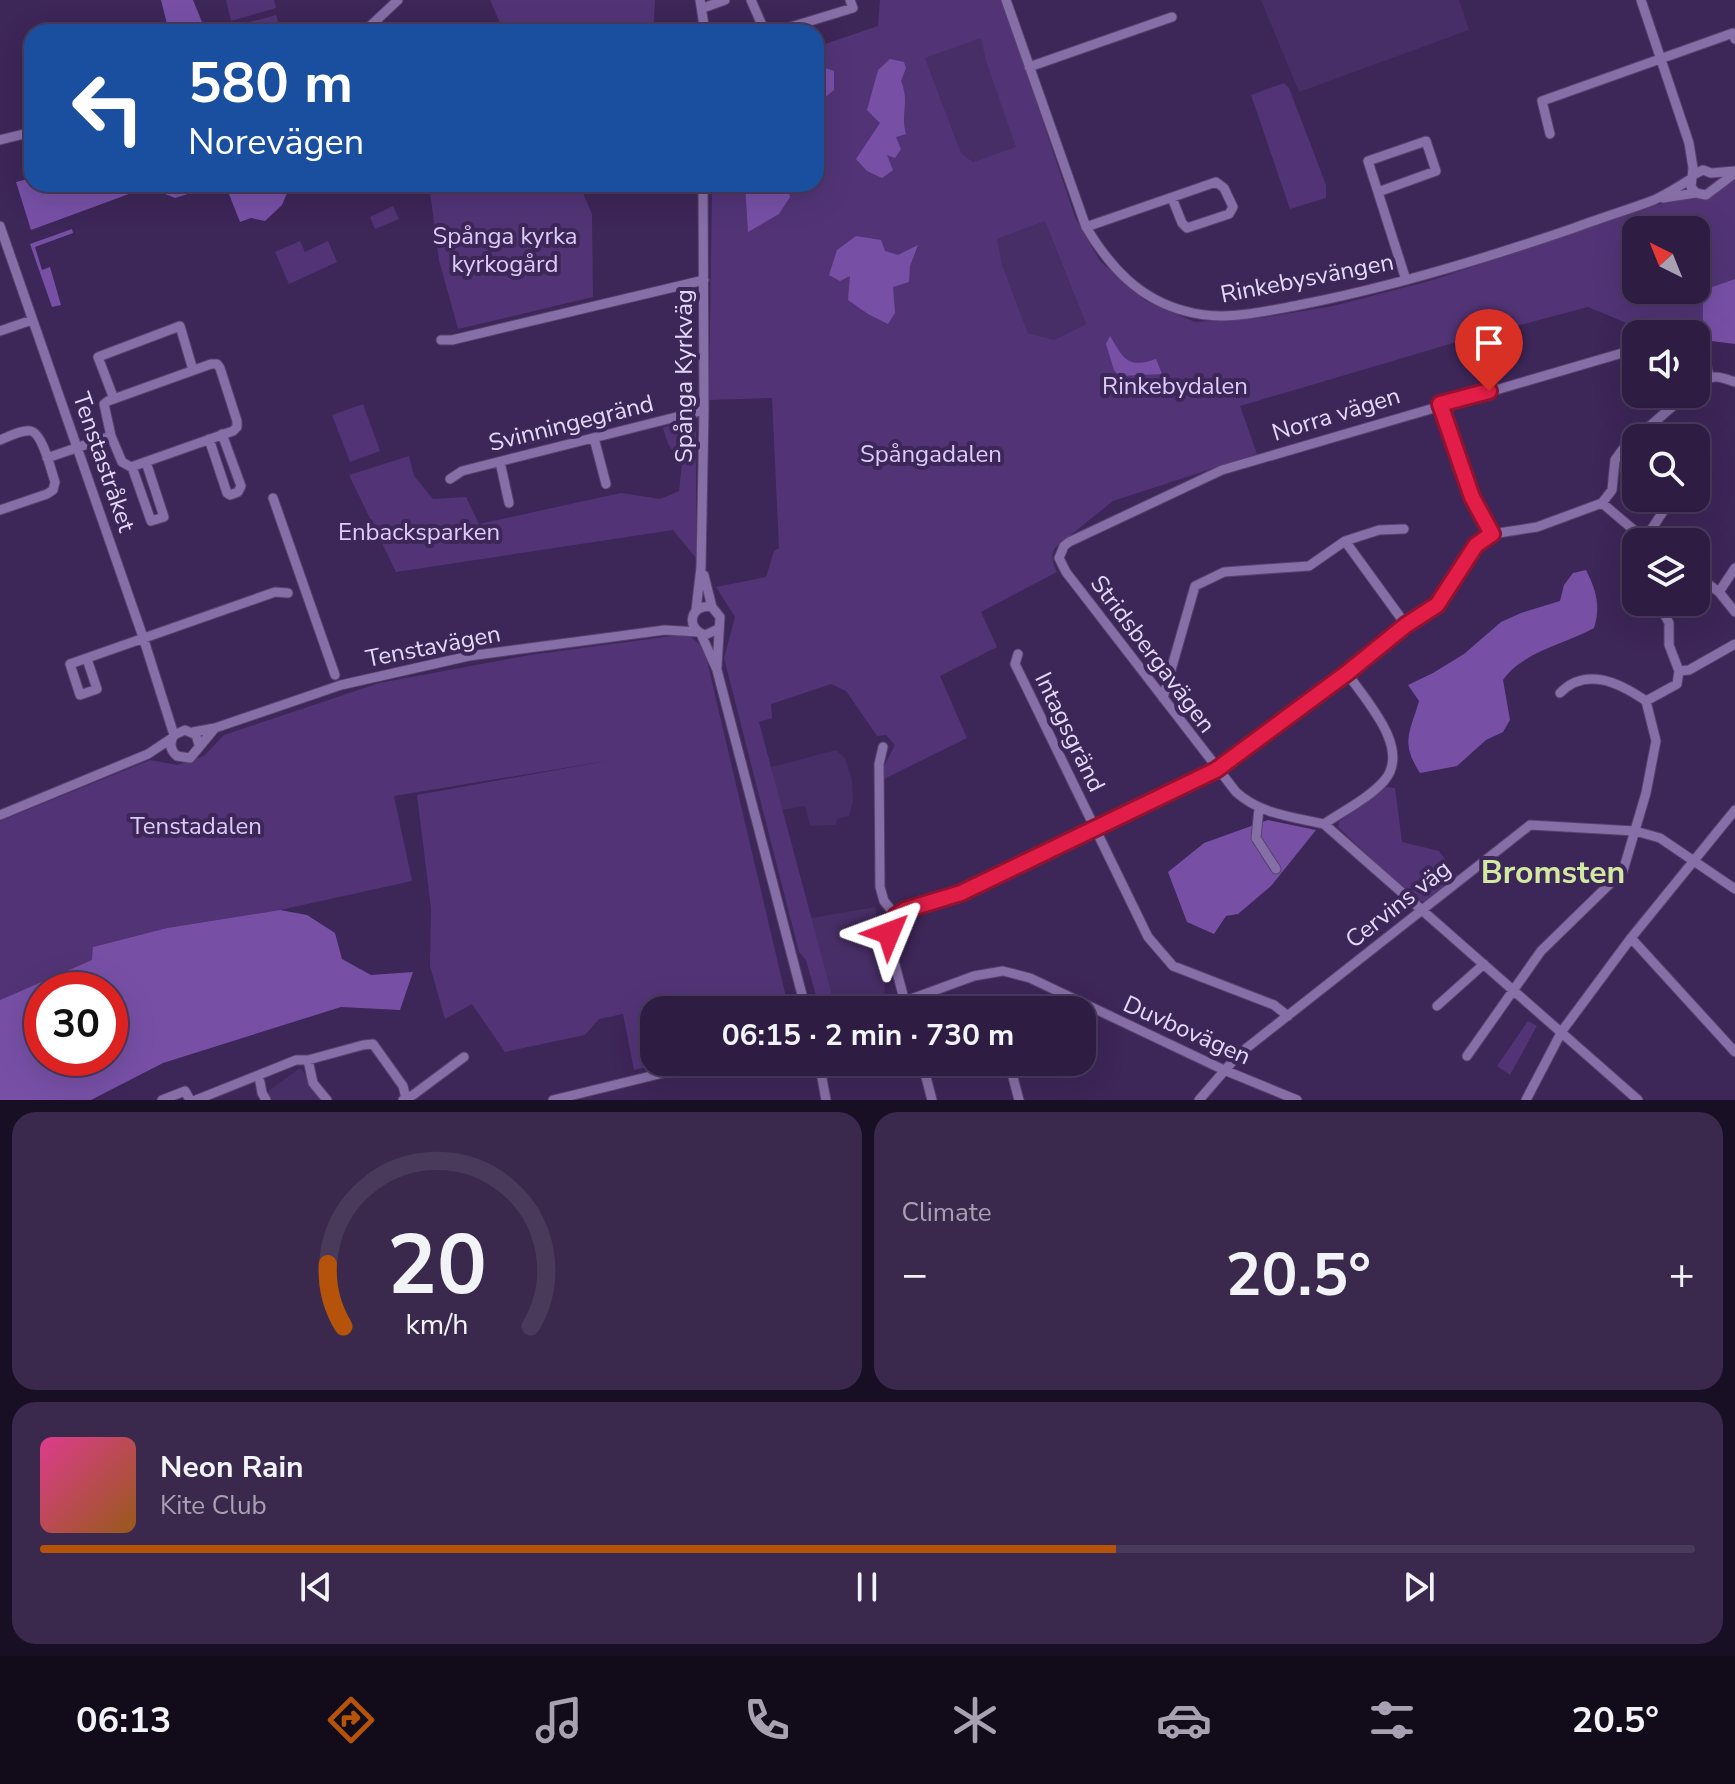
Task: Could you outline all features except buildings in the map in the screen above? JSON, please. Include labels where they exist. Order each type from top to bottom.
[{"type":"street","points":[[372,24],[398,0]]},
{"type":"street","points":[[704,24],[701,4],[725,0]]},
{"type":"street","points":[[751,0],[762,24]]},
{"type":"street","points":[[800,24],[853,8],[850,0]]},
{"type":"street","name":"Rinkebysvängen","points":[[1006,0],[1086,227],[1104,257],[1127,282],[1154,299],[1185,311],[1217,317],[1287,307],[1406,280],[1531,243],[1656,199],[1696,193],[1706,195],[1735,172]]},
{"type":"street","points":[[1641,0],[1689,143],[1691,187],[1696,193]]},
{"type":"street","points":[[1029,67],[1172,17]]},
{"type":"street","points":[[1550,134],[1542,101],[1733,33],[1735,39]]},
{"type":"street","points":[[0,140],[24,134]]},
{"type":"street","points":[[1378,192],[1436,171],[1426,141],[1368,161],[1406,280]]},
{"type":"street","points":[[1689,143],[1715,178],[1714,189]]},
{"type":"street","name":"Rinkebysvängen","points":[[1656,199],[1699,171],[1735,172]]},
{"type":"street","points":[[1086,227],[1216,182],[1224,188],[1233,207],[1229,214],[1187,228],[1172,198]]},
{"type":"street","name":"Spånga Kyrkväg","points":[[695,611],[701,567],[703,192]]},
{"type":"street","name":"Tenstastråket","points":[[0,226],[169,712],[173,736]]},
{"type":"street","points":[[441,340],[704,280]]},
{"type":"street","points":[[0,331],[32,320]]},
{"type":"street","points":[[114,399],[98,357],[180,326],[193,370]]},
{"type":"street","name":"Norra vägen","points":[[1060,551],[1069,542],[1222,470],[1622,353]]},
{"type":"street","points":[[217,364],[237,427],[132,467],[126,466],[111,436],[103,410],[104,404],[114,399],[217,364]]},
{"type":"street","points":[[1710,376],[1717,375],[1735,382]]},
{"type":"street","points":[[1440,404],[1472,497],[1492,534]]},
{"type":"street","points":[[904,996],[890,946],[889,933],[896,916],[905,910],[961,893],[1216,770],[1406,625],[1437,605],[1476,545],[1492,534],[1537,527],[1602,503],[1612,490],[1615,460],[1623,449],[1671,408]]},
{"type":"street","name":"Svinningegränd","points":[[450,479],[462,471],[704,410]]},
{"type":"street","points":[[0,440],[32,431],[39,437],[55,482],[53,490],[47,494],[0,510]]},
{"type":"street","points":[[209,439],[230,495],[238,492],[241,486],[222,434]]},
{"type":"street","points":[[47,458],[111,436]]},
{"type":"street","points":[[594,438],[606,484]]},
{"type":"street","points":[[132,467],[151,521],[158,520],[164,517],[146,462]]},
{"type":"street","points":[[500,462],[509,503]]},
{"type":"street","points":[[273,498],[335,675]]},
{"type":"street","points":[[1602,503],[1630,528]]},
{"type":"street","points":[[1163,698],[1195,586],[1224,572],[1309,566],[1345,541],[1379,530],[1404,529]]},
{"type":"street","points":[[1345,541],[1406,625]]},
{"type":"street","name":"Stridsbergavägen","points":[[1060,551],[1060,564],[1216,770],[1248,803],[1324,824],[1638,1100]]},
{"type":"street","name":"Spånga Kyrkväg","points":[[701,567],[712,607]]},
{"type":"street","points":[[1719,592],[1735,568]]},
{"type":"street","points":[[1710,585],[1735,612]]},
{"type":"street","points":[[87,659],[275,592],[288,593]]},
{"type":"street","points":[[717,670],[720,617],[712,607],[704,606],[695,611],[692,626],[699,633],[717,670],[802,996]]},
{"type":"street","name":"Tenstavägen","points":[[665,630],[695,611]]},
{"type":"street","points":[[1646,701],[1677,684],[1679,671],[1669,645],[1669,623],[1665,616]]},
{"type":"street","points":[[699,633],[709,635],[718,629]]},
{"type":"street","name":"Tenstavägen","points":[[189,731],[215,728],[341,685],[469,656],[665,630],[699,633]]},
{"type":"street","points":[[1679,671],[1689,670],[1735,644]]},
{"type":"street","name":"Intagsgränd","points":[[1018,654],[1015,664],[1148,937],[1173,966],[1274,1005],[1288,1016]]},
{"type":"street","points":[[1324,824],[1376,789],[1393,767],[1395,756],[1390,738],[1347,673]]},
{"type":"street","points":[[1467,1056],[1513,988],[1557,934],[1623,871],[1646,793],[1656,741],[1646,701],[1630,690],[1595,678],[1570,683],[1560,693]]},
{"type":"street","name":"Tenstastråket","points":[[169,712],[189,731]]},
{"type":"street","name":"Tenstavägen","points":[[199,745],[215,728]]},
{"type":"street","points":[[0,815],[148,754],[173,736],[189,731],[199,745],[197,752],[190,758],[181,758],[171,746],[173,736]]},
{"type":"street","points":[[883,747],[879,764],[880,887],[884,901],[896,916]]},
{"type":"street","points":[[148,754],[165,756],[174,753]]},
{"type":"street","points":[[1259,808],[1256,838],[1276,869]]},
{"type":"street","points":[[1526,1100],[1562,1031],[1631,938],[1735,810]]},
{"type":"street","name":"Cervins väg","points":[[1199,1100],[1224,1070],[1288,1016],[1530,825],[1635,831],[1660,838],[1735,889]]},
{"type":"street","points":[[1631,938],[1735,1052]]},
{"type":"street","points":[[1437,1006],[1484,964]]},
{"type":"street","name":"Duvbovägen","points":[[927,996],[974,976],[1003,971],[1030,978],[1068,996]]},
{"type":"street","name":"Duvbovägen","points":[[1096,1009],[1224,1070],[1297,1100]]},
{"type":"street","points":[[162,1100],[185,1091],[193,1100],[296,1060],[308,1060],[373,1044],[403,1086],[405,1099],[464,1057]]},
{"type":"street","points":[[308,1060],[313,1083],[327,1100]]},
{"type":"street","points":[[553,1100],[651,1076]]},
{"type":"street","points":[[822,1076],[826,1100]]},
{"type":"street","points":[[926,1076],[932,1100]]},
{"type":"street","points":[[1013,1076],[1019,1100]]},
{"type":"street","points":[[260,1082],[266,1100]]},
{"type":"shaded area","points":[[161,0],[193,0],[203,24],[167,24]]},
{"type":"shaded area","points":[[1261,0],[1459,0],[1469,30],[1299,92]]},
{"type":"shaded area","points":[[982,37],[986,61],[1017,147],[973,162],[961,153],[925,58]]},
{"type":"shaded area","points":[[890,59],[904,62],[906,68],[901,81],[905,96],[906,134],[896,137],[901,149],[895,158],[887,155],[893,170],[882,178],[867,171],[856,159],[880,123],[867,110],[878,70]]},
{"type":"shaded area","points":[[824,68],[834,71],[834,90],[824,98]]},
{"type":"shaded area","points":[[24,180],[24,192],[134,192],[31,230],[16,182]]},
{"type":"shaded area","points":[[160,192],[194,192],[175,198]]},
{"type":"shaded area","points":[[228,192],[288,192],[282,205],[265,221],[251,218],[240,222]]},
{"type":"shaded area","points":[[746,192],[789,192],[790,197],[779,214],[748,232]]},
{"type":"shaded area","points":[[1045,221],[1086,324],[1054,340],[1028,333],[1002,264],[997,239]]},
{"type":"shaded area","points":[[72,229],[73,233],[35,247],[42,270],[50,267],[61,305],[52,307],[30,244]]},
{"type":"shaded area","points":[[856,236],[881,240],[885,251],[898,255],[918,245],[910,266],[909,282],[893,287],[895,313],[888,324],[848,300],[850,276],[840,281],[829,275],[837,250]]},
{"type":"shaded area","points":[[1735,279],[1735,344],[1710,341],[1710,320],[1703,320],[1703,304],[1710,304],[1710,288]]},
{"type":"shaded area","points":[[1110,336],[1127,360],[1139,363],[1156,359],[1162,374],[1119,376],[1106,344]]},
{"type":"shaded area","points":[[1586,570],[1596,598],[1594,628],[1532,655],[1511,670],[1503,680],[1510,720],[1503,732],[1486,740],[1457,766],[1420,773],[1409,745],[1419,701],[1408,685],[1464,654],[1501,622],[1560,601],[1564,585],[1573,573]]},
{"type":"shaded area","points":[[836,750],[845,758],[852,780],[853,802],[849,816],[837,819],[836,825],[810,826],[805,806],[782,810],[771,767]]},
{"type":"shaded area","points":[[1268,820],[1316,830],[1271,886],[1238,914],[1226,916],[1214,934],[1187,922],[1168,872],[1204,843]]},
{"type":"shaded area","points":[[875,907],[886,965],[884,996],[832,996],[811,918]]},
{"type":"shaded area","points":[[280,910],[307,915],[335,933],[342,959],[371,975],[413,972],[400,1010],[341,1007],[163,1063],[91,1100],[0,1100],[0,1000],[24,990],[24,1076],[128,1076],[128,972],[64,972],[92,960],[93,947],[167,928]]},
{"type":"shaded area","points":[[300,1068],[325,1100],[271,1100],[266,1093]]},
{"type":"green space","points":[[226,0],[274,0],[276,8],[231,21]]},
{"type":"green space","points":[[490,0],[655,0],[654,24],[500,24]]},
{"type":"green space","name":"Spångadalen","points":[[880,0],[1002,0],[1075,217],[1100,261],[1146,301],[1195,322],[1261,318],[1333,306],[1433,280],[1622,217],[1622,304],[1703,304],[1703,320],[1622,321],[1588,307],[1240,406],[1257,454],[1113,501],[1057,546],[1052,559],[1057,572],[981,612],[997,647],[940,676],[967,738],[884,779],[883,768],[895,745],[886,735],[877,736],[846,691],[831,684],[771,704],[772,718],[759,722],[832,996],[816,996],[806,960],[799,952],[724,658],[735,617],[716,587],[766,577],[774,551],[779,548],[772,398],[709,400],[712,192],[824,192],[824,44],[878,26]],"holes":[[[981,38],[1016,147],[973,162],[961,153],[925,58]],[[1045,221],[1086,324],[1054,340],[1028,333],[1002,264],[997,239]]]},
{"type":"green space","points":[[276,15],[279,24],[242,24]]},
{"type":"green space","points":[[1284,83],[1289,88],[1326,185],[1326,198],[1290,209],[1251,95]]},
{"type":"green space","name":"Spångadalen","points":[[1735,179],[1735,279],[1710,288],[1710,216],[1624,216]]},
{"type":"green space","name":"Spånga kyrka kyrkogård","points":[[430,192],[582,192],[592,214],[593,297],[458,329],[439,260]]},
{"type":"green space","points":[[393,206],[399,219],[375,229],[370,217]]},
{"type":"green space","points":[[300,241],[305,252],[328,241],[337,262],[289,284],[275,252]]},
{"type":"green space","points":[[363,404],[380,451],[350,462],[332,415]]},
{"type":"green space","name":"Enbacksparken","points":[[696,417],[696,558],[673,530],[396,572],[349,475],[409,456],[414,476],[433,499],[466,497],[479,524],[621,493],[660,499],[679,491],[682,464],[668,444],[663,428]]},
{"type":"green space","name":"Tenstadalen","points":[[687,634],[704,648],[786,996],[640,996],[640,1068],[634,1070],[623,1014],[599,1019],[585,1035],[505,1052],[472,1004],[445,1019],[430,966],[431,908],[417,795],[612,760],[394,796],[412,881],[280,910],[167,928],[93,947],[93,960],[65,972],[24,972],[24,990],[0,1000],[0,821],[150,760],[177,765],[204,756],[224,735],[379,683],[530,655]]},
{"type":"green space","points":[[1386,787],[1395,788],[1402,842],[1439,851],[1457,875],[1424,902],[1415,900],[1338,827],[1339,822]]},
{"type":"green space","points":[[1528,1021],[1537,1026],[1510,1075],[1497,1066]]},
{"type":"district","name":"Bromsten","points":[[1553,872]]},
{"type":"route","points":[[889,933],[896,916],[905,910],[961,893],[1216,770],[1406,625],[1437,605],[1476,545],[1492,534],[1472,497],[1440,404],[1489,391]]},
{"type":"park label","name":"Rinkebydalen","points":[[1175,386]]}]
